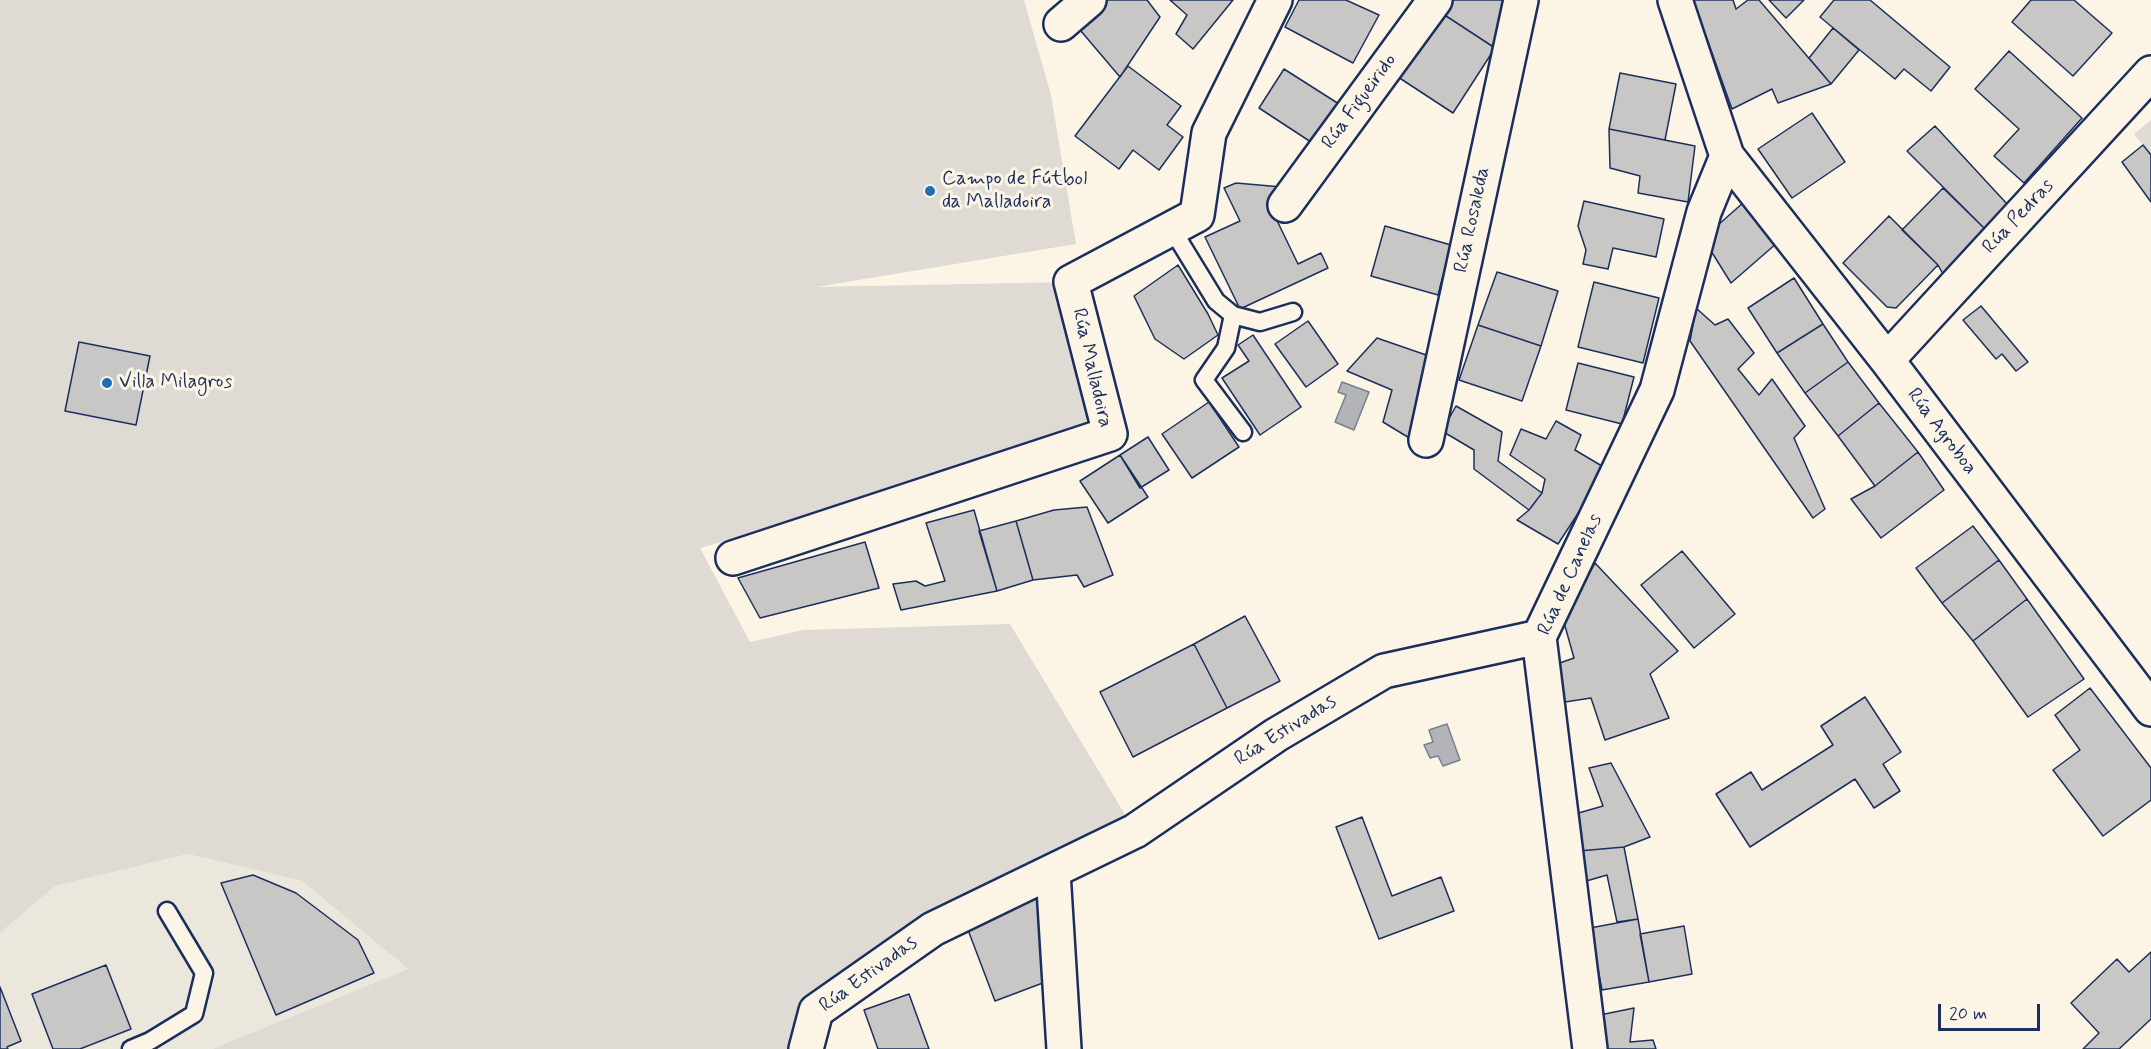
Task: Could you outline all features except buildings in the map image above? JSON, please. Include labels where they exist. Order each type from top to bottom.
[{"type":"street","points":[[1061,24],[1089,0]]},
{"type":"street","name":"Rúa Malladoira","points":[[734,558],[1110,434],[1071,282],[1197,215],[1209,133],[1275,0]]},
{"type":"street","name":"Rúa Figueirido","points":[[1285,205],[1435,0]]},
{"type":"street","name":"Rúa Rosaleda","points":[[1426,440],[1521,0]]},
{"type":"street","name":"Rúa Agroboa","points":[[1675,0],[1727,156],[1887,360],[2151,710]]},
{"type":"street","name":"Rúa Pedras","points":[[1887,360],[2151,73]]},
{"type":"street","name":"Rúa de Canelas","points":[[1590,1049],[1539,637],[1657,390],[1704,213],[1727,156]]},
{"type":"street","name":"Rúa Estivadas","points":[[806,1049],[816,1011],[933,929],[1135,831],[1276,735],[1384,671],[1539,637]]},
{"type":"street","points":[[1053,872],[1064,1049]]},
{"type":"lane","points":[[1172,229],[1216,301],[1233,315],[1260,322],[1293,312]]},
{"type":"lane","points":[[1233,315],[1226,348],[1204,380],[1243,432]]},
{"type":"lane","points":[[131,1049],[150,1041],[194,1014],[204,973],[166,910]]},
{"type":"shaded area","points":[[0,0],[1024,0],[1051,95],[1076,244],[816,287],[1071,282],[1110,434],[700,548],[750,642],[803,630],[1010,624],[1135,831],[866,976],[810,1049],[212,1049],[408,969],[302,881],[188,854],[55,886],[0,933]]},
{"type":"shaded area","points":[[2151,120],[2151,155],[2134,134]]},
{"type":"shaded area","points":[[1342,382],[1369,392],[1354,430],[1335,422],[1346,395],[1338,392]]},
{"type":"shaded area","points":[[1447,724],[1460,760],[1443,766],[1438,756],[1430,758],[1424,745],[1433,742],[1429,730]]},
{"type":"shaded area","points":[[188,854],[302,881],[408,969],[212,1049],[0,1049],[0,933],[55,886]]},
{"type":"place","name":"Campo de Fútbol da Malladoira","points":[[930,191]]},
{"type":"place","name":"Villa Milagros","points":[[107,383]]}]
